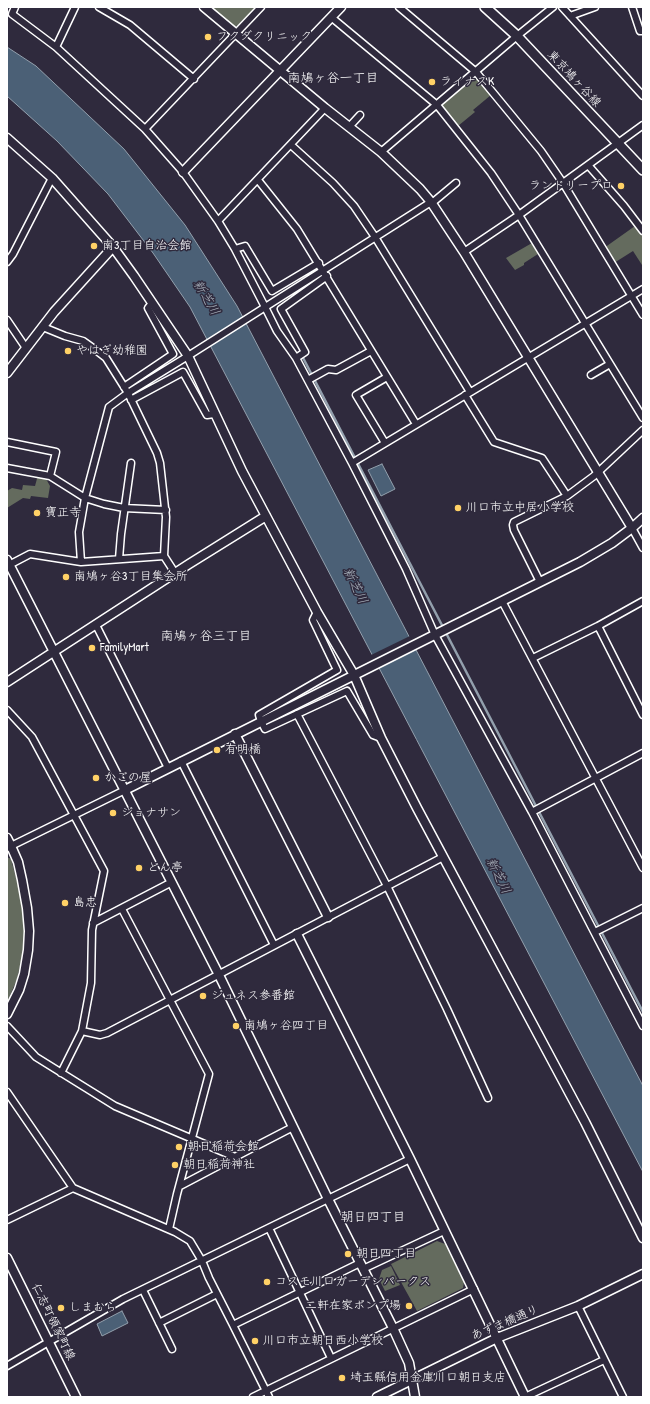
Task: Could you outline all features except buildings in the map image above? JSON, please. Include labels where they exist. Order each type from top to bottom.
[{"type":"main road","name":"東京鳩ヶ谷線","points":[[485,7],[517,36],[643,170]]},
{"type":"street","points":[[15,7],[12,14],[56,47],[145,129],[183,172],[218,221],[235,249],[277,331],[296,358],[352,463],[406,569],[432,636],[532,812],[643,1026]]},
{"type":"street","points":[[56,47],[75,7]]},
{"type":"street","points":[[99,7],[130,25],[194,79]]},
{"type":"street","points":[[204,7],[381,152],[420,188],[432,203],[464,252],[643,548]]},
{"type":"street","points":[[145,129],[261,7]]},
{"type":"street","points":[[183,172],[341,7]]},
{"type":"street","points":[[399,7],[476,72],[541,151],[563,183],[643,314]]},
{"type":"street","points":[[381,152],[553,7]]},
{"type":"street","points":[[562,7],[643,96]]},
{"type":"street","points":[[570,16],[595,7]]},
{"type":"street","points":[[632,7],[640,31],[643,31]]},
{"type":"street","points":[[331,17],[437,105],[491,173],[519,215],[643,418]]},
{"type":"street","points":[[218,221],[326,108]]},
{"type":"street","points":[[350,127],[360,115]]},
{"type":"street","points":[[464,252],[519,215],[643,125]]},
{"type":"street","points":[[7,138],[52,178],[113,247],[188,356],[214,414],[266,516],[317,612],[356,674],[381,738],[584,1122],[643,1238]]},
{"type":"street","points":[[291,145],[354,206],[375,237],[468,394],[494,442],[542,458],[567,496]]},
{"type":"street","points":[[588,165],[624,206],[643,231]]},
{"type":"street","points":[[7,262],[52,178]]},
{"type":"street","points":[[258,180],[297,229],[416,424]]},
{"type":"street","points":[[296,358],[305,352],[281,309],[325,273],[375,237],[432,203],[456,183]]},
{"type":"street","points":[[235,249],[245,246],[272,291],[318,263]]},
{"type":"street","points":[[7,372],[54,312],[113,247]]},
{"type":"street","points":[[81,562],[79,532],[85,498],[109,407],[128,393],[265,308],[325,273]]},
{"type":"street","points":[[352,463],[643,289]]},
{"type":"street","points":[[124,387],[173,354],[148,308],[152,303]]},
{"type":"street","points":[[7,320],[26,348]]},
{"type":"street","points":[[43,327],[65,336],[83,341],[97,350],[106,358],[128,393],[157,453],[160,463],[166,510],[164,556],[174,573]]},
{"type":"street","points":[[308,380],[328,369],[336,370],[371,351]]},
{"type":"street","points":[[591,375],[610,364]]},
{"type":"street","points":[[131,400],[183,372],[207,415],[214,414]]},
{"type":"street","points":[[385,443],[356,395],[387,377]]},
{"type":"street","points":[[540,582],[514,530],[514,522],[567,496],[598,473],[643,430]]},
{"type":"street","points":[[7,442],[56,452],[50,476]]},
{"type":"street","points":[[119,559],[124,508],[131,463]]},
{"type":"street","points":[[7,468],[50,476],[85,498],[124,508],[166,510]]},
{"type":"street","points":[[7,682],[54,653],[174,573],[266,516]]},
{"type":"street","points":[[7,1014],[19,990],[24,974],[28,950],[29,931],[27,908],[18,862],[8,844],[125,790],[540,582],[599,551],[632,528],[643,518]]},
{"type":"street","points":[[164,556],[81,562],[30,554],[8,562],[219,974],[328,1199],[393,1328],[409,1363],[415,1397]]},
{"type":"street","points":[[502,601],[534,658],[643,868]]},
{"type":"street","points":[[534,658],[598,626],[643,601]]},
{"type":"street","points":[[317,612],[313,620],[337,670],[259,716],[265,729],[348,691],[373,735],[381,738]]},
{"type":"street","points":[[96,625],[168,768]]},
{"type":"street","points":[[598,626],[643,716]]},
{"type":"street","points":[[7,710],[32,737],[104,871],[92,930],[91,983],[82,1031],[61,1073]]},
{"type":"street","points":[[297,714],[387,886],[447,1009],[488,1098]]},
{"type":"street","points":[[235,734],[328,917]]},
{"type":"street","points":[[532,812],[643,753]]},
{"type":"street","points":[[181,761],[274,945]]},
{"type":"street","points":[[82,1031],[100,1035],[106,1033],[443,857]]},
{"type":"street","points":[[93,923],[172,882]]},
{"type":"street","points":[[595,932],[643,908]]},
{"type":"street","points":[[122,909],[209,1074],[169,1229]]},
{"type":"street","points":[[297,934],[410,1159],[525,1397],[604,1360]]},
{"type":"street","points":[[7,1026],[36,1057],[115,1106],[235,1157]]},
{"type":"street","points":[[7,1092],[73,1188],[169,1229],[190,1241],[202,1261],[269,1397]]},
{"type":"street","points":[[180,1186],[293,1127]]},
{"type":"street","points":[[7,1366],[106,1309],[410,1159]]},
{"type":"street","points":[[7,1220],[73,1188]]},
{"type":"street","points":[[269,1228],[331,1358]]},
{"type":"street","points":[[234,1325],[299,1293],[444,1231]]},
{"type":"street","name":"仁志町領家町線","points":[[7,1258],[76,1397]]},
{"type":"street","name":"あずま橋通り","points":[[377,1397],[497,1338],[578,1306],[643,1274]]},
{"type":"street","points":[[253,1397],[474,1289]]},
{"type":"street","points":[[143,1290],[172,1349]]},
{"type":"street","points":[[159,1322],[217,1294]]},
{"type":"street","points":[[578,1306],[623,1397]]},
{"type":"green space","points":[[209,7],[256,7],[238,25],[234,27]]},
{"type":"green space","points":[[474,77],[477,77],[491,95],[473,110],[475,112],[458,126],[442,104]]},
{"type":"green space","points":[[635,226],[643,236],[642,265],[633,251],[614,263],[604,248]]},
{"type":"green space","points":[[532,243],[538,254],[515,270],[506,258]]},
{"type":"green space","points":[[38,475],[45,477],[50,486],[48,498],[31,496],[30,499],[23,498],[7,508],[7,491],[12,488],[22,490],[23,485],[35,486]]},
{"type":"green space","points":[[7,857],[11,859],[19,889],[24,922],[24,949],[17,979],[7,1003]]},
{"type":"green space","points":[[437,1241],[445,1244],[464,1282],[463,1288],[417,1311],[391,1264]]},
{"type":"green space","points":[[391,1266],[400,1285],[385,1291],[379,1279],[382,1270]]},
{"type":"water","name":"新芝川","points":[[7,47],[36,66],[124,149],[185,225],[237,306],[643,1086],[643,1172],[190,307],[153,253],[108,194],[57,141],[7,96]]},
{"type":"water","points":[[382,464],[395,489],[381,496],[368,470]]},
{"type":"water","points":[[122,1311],[128,1323],[102,1336],[97,1324]]},
{"type":"pier","points":[[410,636],[417,648],[378,668],[371,655]]},
{"type":"waterway","points":[[300,352],[643,1012]]},
{"type":"place","name":"フクダクリニック","points":[[208,37]]},
{"type":"place","name":"ライナスK","points":[[432,82]]},
{"type":"place","name":"ランドリープロ","points":[[621,186]]},
{"type":"place","name":"南3丁目自治会館","points":[[94,246]]},
{"type":"place","name":"やはぎ幼稚園","points":[[68,351]]},
{"type":"place","name":"川口市立中居小学校","points":[[458,508]]},
{"type":"place","name":"寶正寺","points":[[37,513]]},
{"type":"place","name":"南鳩ヶ谷3丁目集会所","points":[[66,577]]},
{"type":"place","name":"FamilyMart","points":[[92,648]]},
{"type":"place","name":"有明橋","points":[[217,750]]},
{"type":"place","name":"かごの屋","points":[[96,778]]},
{"type":"place","name":"ジョナサン","points":[[113,813]]},
{"type":"place","name":"どん亭","points":[[139,868]]},
{"type":"place","name":"島忠","points":[[65,903]]},
{"type":"place","name":"ジュネス参番館","points":[[203,996]]},
{"type":"place","name":"南鳩ヶ谷四丁目","points":[[236,1026]]},
{"type":"place","name":"朝日稲荷会館","points":[[179,1147]]},
{"type":"place","name":"朝日稲荷神社","points":[[175,1165]]},
{"type":"place","name":"朝日四丁目","points":[[348,1254]]},
{"type":"place","name":"コスモ川口ガーデンパークス","points":[[267,1282]]},
{"type":"place","name":"二軒在家ポンプ場","points":[[409,1306]]},
{"type":"place","name":"しまむら","points":[[61,1308]]},
{"type":"place","name":"川口市立朝日西小学校","points":[[255,1341]]},
{"type":"place","name":"埼玉縣信用金庫川口朝日支店","points":[[342,1378]]},
{"type":"district","name":"南鳩ヶ谷一丁目","points":[[333,79]]},
{"type":"district","name":"南鳩ヶ谷三丁目","points":[[206,637]]},
{"type":"district","name":"朝日四丁目","points":[[373,1218]]}]
